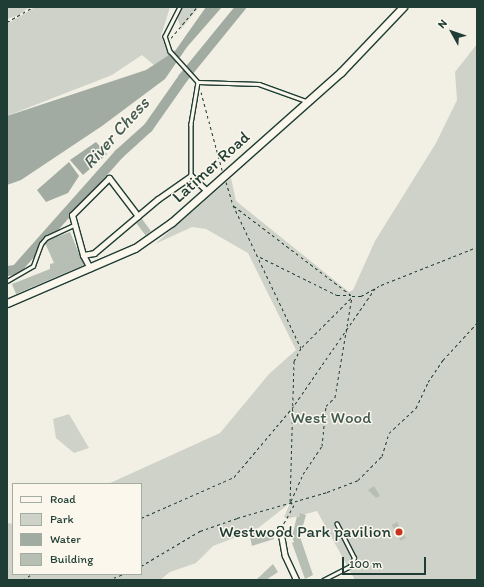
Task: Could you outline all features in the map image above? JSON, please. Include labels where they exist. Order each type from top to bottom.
[{"type":"street","name":"Latimer Road","points":[[7,303],[135,248],[172,222],[341,72],[403,7]]},
{"type":"street","points":[[83,255],[94,253],[138,216],[191,176],[207,191]]},
{"type":"street","points":[[90,268],[83,255],[72,215],[109,178],[138,216]]},
{"type":"street","points":[[280,529],[285,556],[296,580]]},
{"type":"lane","points":[[180,7],[165,36],[166,43],[170,51],[198,82],[259,84],[308,101]]},
{"type":"lane","points":[[191,176],[191,124],[198,82]]},
{"type":"lane","points":[[7,281],[33,266],[41,244],[46,238],[74,225]]},
{"type":"lane","points":[[323,580],[350,566],[354,558],[337,524]]},
{"type":"path","points":[[7,22],[34,7]]},
{"type":"path","points":[[166,43],[197,7]]},
{"type":"path","points":[[198,82],[213,129],[222,173]]},
{"type":"path","points":[[225,180],[234,205],[259,256],[287,322],[301,348]]},
{"type":"path","points":[[234,205],[351,296]]},
{"type":"path","points":[[259,256],[337,295],[361,296],[376,287],[477,247]]},
{"type":"path","points":[[142,518],[234,477],[294,406],[347,332],[376,287]]},
{"type":"path","points":[[290,502],[303,474],[322,446],[326,406],[335,397],[347,332],[351,296]]},
{"type":"path","points":[[280,529],[294,505],[290,502],[294,406],[294,361],[301,348],[351,296]]},
{"type":"path","points":[[142,565],[200,532],[290,502],[327,492],[358,480],[382,456],[389,433],[416,408],[428,382],[443,360],[477,323]]},
{"type":"path","points":[[108,580],[121,575]]},
{"type":"green space","points":[[7,7],[29,7],[19,15],[7,19]]},
{"type":"green space","points":[[35,7],[170,7],[161,36],[170,55],[154,65],[142,55],[112,75],[7,116],[7,24]]},
{"type":"green space","points":[[182,7],[199,7],[181,29],[177,17]]},
{"type":"green space","name":"West Wood","points":[[477,44],[477,580],[355,580],[317,511],[287,519],[284,517],[290,503],[257,529],[213,546],[196,563],[170,572],[160,580],[7,580],[7,523],[12,524],[12,575],[142,575],[142,483],[110,483],[220,433],[269,374],[296,350],[248,253],[206,229],[192,227],[155,244],[231,178],[236,201],[349,292],[353,290],[375,241],[436,143],[457,100],[455,72]]},
{"type":"green space","points":[[69,414],[89,448],[74,453],[56,438],[53,419]]},
{"type":"water","points":[[206,7],[222,7],[187,47],[165,79],[102,126],[21,180],[7,185],[7,116],[146,70],[175,51]]},
{"type":"water","points":[[96,142],[107,154],[83,175],[70,160]]},
{"type":"water","points":[[69,162],[79,176],[68,193],[46,202],[37,190]]},
{"type":"building","points":[[142,219],[151,231],[145,235],[136,223]]},
{"type":"building","points":[[70,232],[84,265],[16,294],[12,284],[50,269],[50,264],[54,263],[45,243],[48,240]]},
{"type":"building","points":[[374,486],[380,496],[376,498],[368,490]]},
{"type":"building","points":[[300,513],[306,515],[302,529],[297,528],[313,575],[305,579],[292,543],[294,542],[292,537],[297,516],[299,517]]},
{"type":"building","name":"Westwood Park pavilion","points":[[397,522],[406,538],[400,541],[392,525]]},
{"type":"building","points":[[264,530],[264,533],[273,531],[274,539],[252,546],[249,532]]},
{"type":"building","points":[[273,564],[278,572],[266,580],[256,580]]},
{"type":"waterway","name":"River Chess","points":[[7,271],[16,270],[119,154],[148,128],[183,78],[241,7]]},
{"type":"place","name":"Westwood Park pavilion","points":[[399,532]]}]
